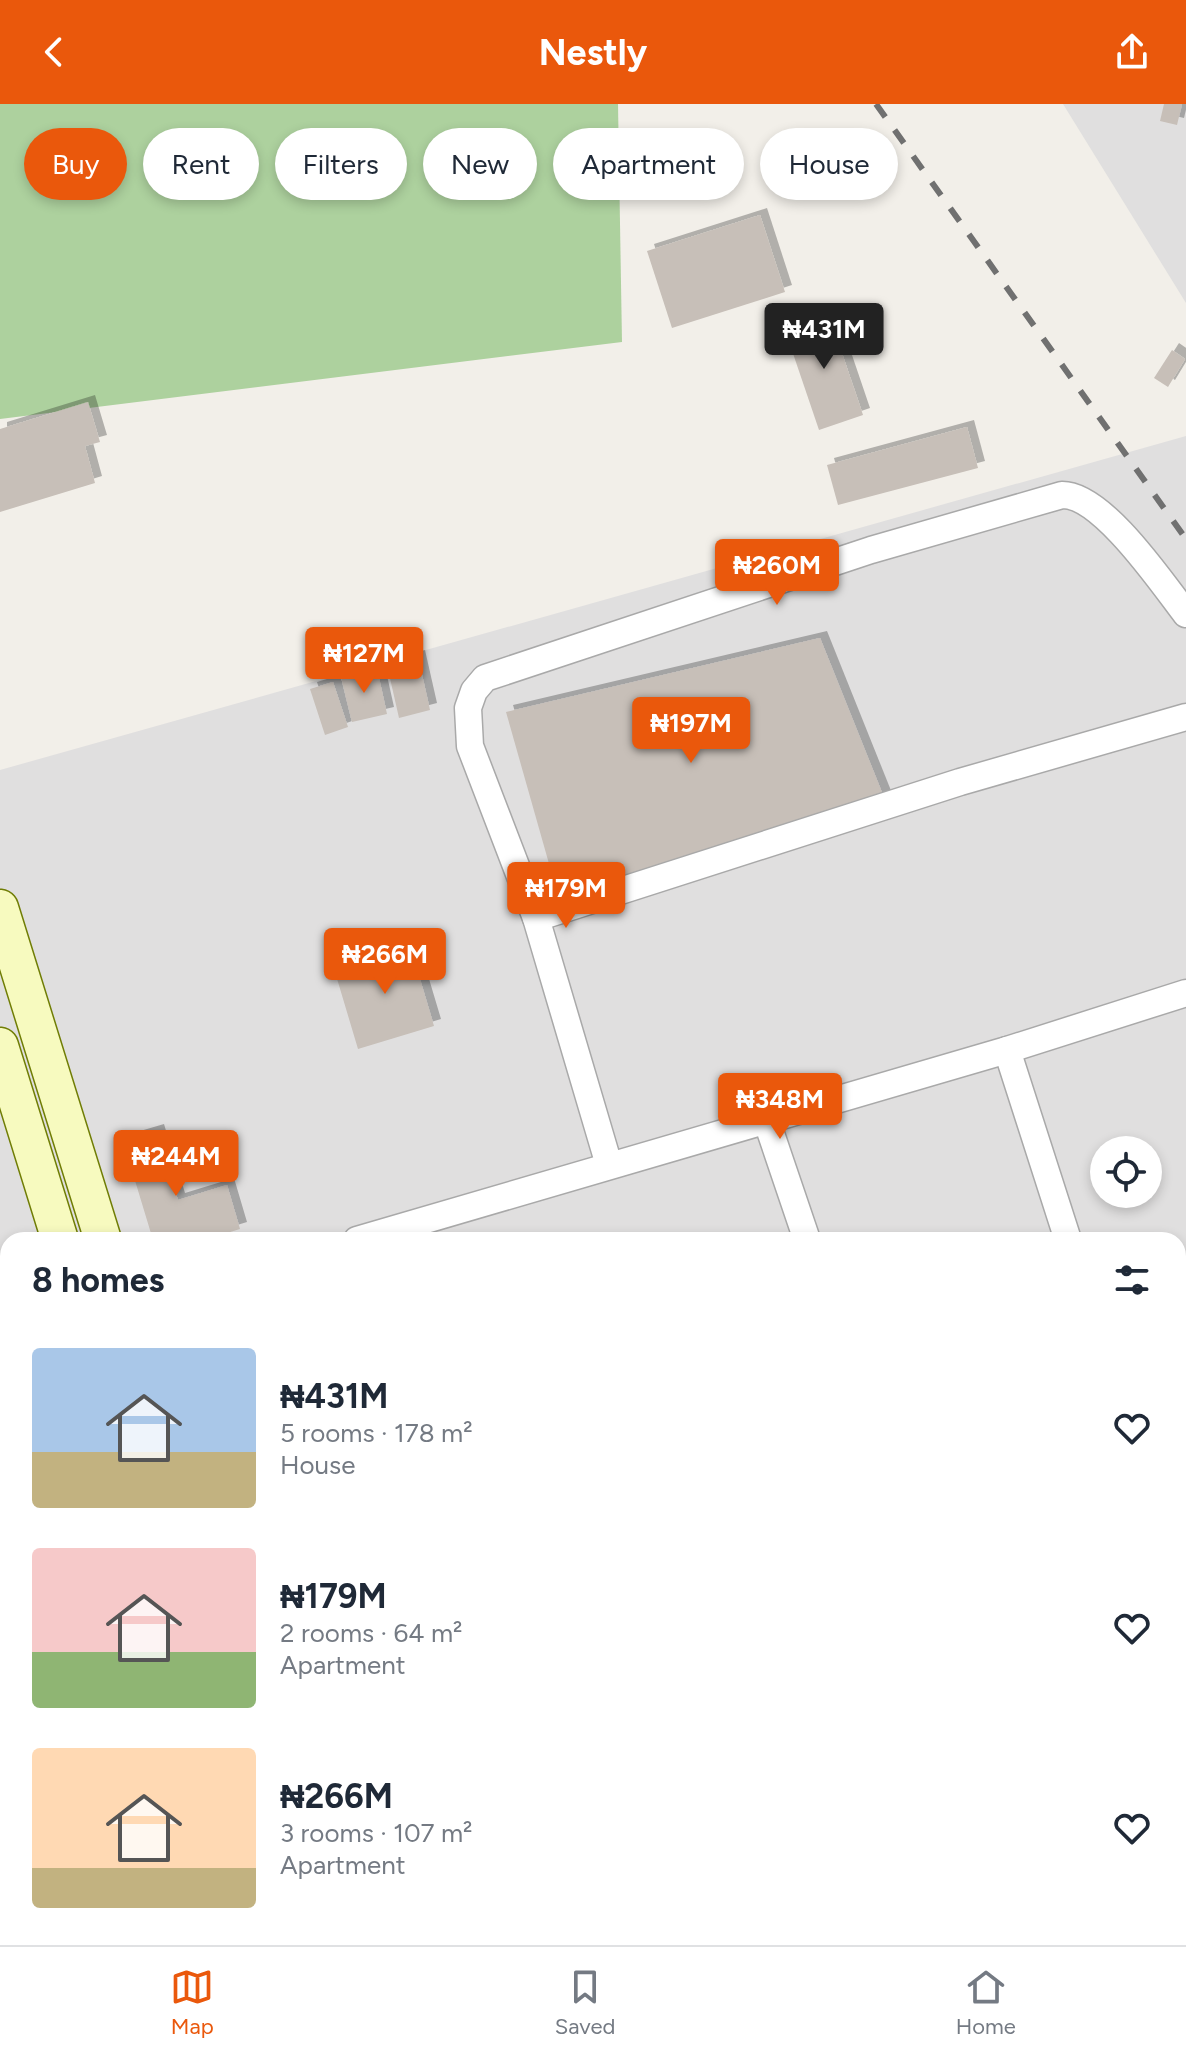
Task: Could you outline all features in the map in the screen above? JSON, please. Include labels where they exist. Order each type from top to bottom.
[{"type":"street","points":[[609,1165],[536,918],[470,746],[468,708],[474,691],[485,678],[871,550],[1062,495],[1075,497],[1103,515],[1186,614]]},
{"type":"street","points":[[536,918],[960,782],[1186,717]]},
{"type":"street","points":[[0,908],[9,966],[100,1232]]},
{"type":"street","points":[[384,1232],[1007,1050],[1186,993]]},
{"type":"street","points":[[0,1046],[58,1232]]},
{"type":"street","points":[[1007,1050],[1065,1232]]},
{"type":"street","points":[[766,1119],[804,1232]]},
{"type":"shaded area","points":[[1063,104],[1186,104],[1186,303]]},
{"type":"shaded area","points":[[1186,436],[1186,1232],[0,1232],[0,770]]},
{"type":"green space","points":[[0,104],[618,104],[618,128],[553,128],[553,200],[620,200],[622,342],[0,419]]},
{"type":"building","points":[[1164,104],[1182,104],[1177,125],[1160,121]]},
{"type":"building","points":[[760,215],[785,292],[672,328],[647,251]]},
{"type":"building","points":[[828,312],[863,415],[819,430],[784,327]]},
{"type":"building","points":[[1172,350],[1185,359],[1168,387],[1154,378]]},
{"type":"building","points":[[88,402],[100,442],[85,446],[95,483],[0,512],[0,429]]},
{"type":"building","points":[[967,427],[978,468],[838,505],[827,465]]},
{"type":"building","points":[[820,638],[887,805],[559,899],[506,712]]},
{"type":"building","points":[[418,657],[430,710],[399,718],[387,665]]},
{"type":"building","points":[[377,669],[387,714],[352,722],[341,677]]},
{"type":"building","points":[[333,682],[348,727],[325,735],[310,689]]},
{"type":"building","points":[[408,939],[434,1026],[358,1049],[335,972],[366,963],[365,952]]},
{"type":"building","points":[[157,1131],[178,1200],[227,1185],[240,1229],[230,1232],[151,1232],[123,1141]]},
{"type":"railway","points":[[876,104],[1186,539]]}]
